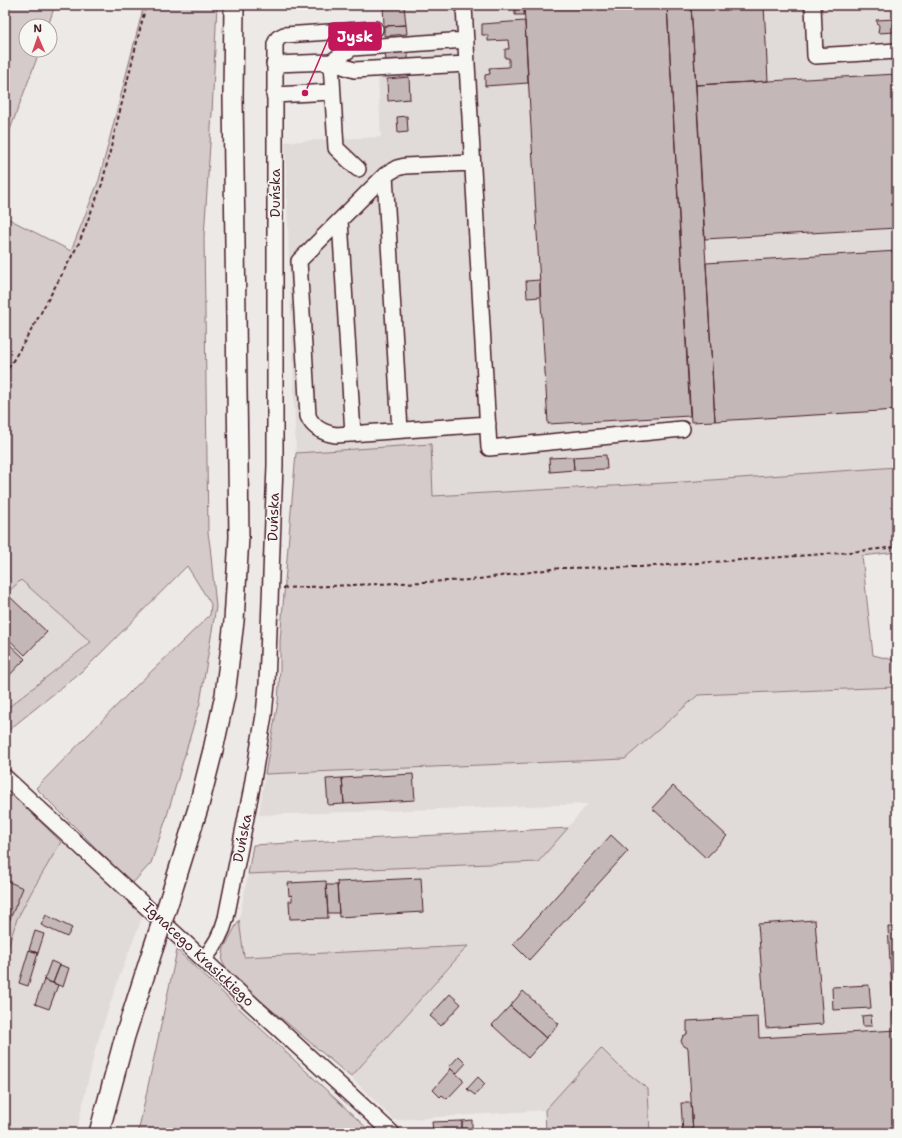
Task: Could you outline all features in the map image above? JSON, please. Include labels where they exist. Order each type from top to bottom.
[{"type":"main road","points":[[99,1133],[125,1036],[199,805],[214,750],[224,695],[234,621],[239,537],[233,96],[234,5]]},
{"type":"street","points":[[464,5],[489,448],[682,429]]},
{"type":"street","points":[[812,5],[815,56],[897,51]]},
{"type":"street","name":"Duńska","points":[[204,959],[215,946],[222,933],[226,918],[251,792],[266,699],[272,589],[275,406],[274,44],[278,38],[284,35],[375,29]]},
{"type":"street","points":[[331,62],[352,48],[466,40]]},
{"type":"street","points":[[331,62],[336,148],[358,169]]},
{"type":"street","points":[[274,64],[331,62],[354,70],[467,64]]},
{"type":"street","points":[[274,95],[332,92]]},
{"type":"street","points":[[472,164],[405,166],[397,168],[385,175],[299,260],[307,408],[310,422],[315,427],[322,432],[336,435],[488,424]]},
{"type":"street","points":[[385,175],[400,430]]},
{"type":"street","points":[[340,220],[353,434]]},
{"type":"street","name":"Ignacego Krasickiego","points":[[5,777],[392,1133]]},
{"type":"path","points":[[5,374],[32,329],[79,243],[102,184],[146,5]]},
{"type":"path","points":[[272,589],[328,585],[471,580],[560,568],[640,567],[840,553],[897,546]]},
{"type":"shaded area","points":[[5,5],[55,5],[51,18],[18,18],[18,58],[37,58],[5,143]]},
{"type":"shaded area","points":[[144,5],[217,5],[204,237],[208,533],[216,607],[200,703],[166,819],[151,863],[132,884],[36,788],[131,691],[210,615],[211,604],[187,566],[87,667],[5,733],[5,710],[91,642],[21,580],[5,595],[5,217],[71,251],[99,180]]},
{"type":"shaded area","points":[[393,5],[897,5],[897,467],[683,482],[433,496],[431,444],[296,453],[285,142],[381,137],[378,75],[398,74]]},
{"type":"shaded area","points":[[431,444],[433,496],[683,482],[897,467],[897,552],[862,556],[873,655],[894,660],[896,687],[698,695],[625,759],[265,774],[278,702],[280,641],[296,453]]},
{"type":"shaded area","points":[[21,580],[92,642],[5,710],[5,595]]},
{"type":"shaded area","points":[[897,687],[897,1133],[650,1133],[648,1089],[620,1067],[601,1049],[545,1110],[394,1120],[351,1077],[468,947],[243,957],[239,920],[248,874],[538,862],[588,804],[259,815],[265,774],[625,759],[698,695]]},
{"type":"shaded area","points":[[5,789],[9,791],[61,842],[17,919],[5,957]]},
{"type":"shaded area","points":[[568,828],[538,862],[248,874],[253,845]]},
{"type":"shaded area","points":[[61,842],[143,915],[120,975],[96,1046],[76,1133],[5,1133],[5,957],[17,919]]},
{"type":"shaded area","points":[[239,920],[244,957],[468,946],[351,1077],[228,973],[222,961],[224,948]]},
{"type":"shaded area","points":[[177,950],[372,1133],[138,1133]]},
{"type":"shaded area","points":[[601,1048],[620,1067],[648,1089],[650,1133],[546,1133],[545,1110]]},
{"type":"building","points":[[383,5],[404,5],[406,25],[384,26]]},
{"type":"building","points":[[524,5],[667,5],[690,416],[548,424]]},
{"type":"building","points":[[667,5],[691,5],[715,421],[691,422]]},
{"type":"building","points":[[691,5],[764,5],[768,81],[696,85]]},
{"type":"building","points":[[524,8],[524,15],[515,15],[515,9]]},
{"type":"building","points":[[896,19],[893,25],[895,32],[878,33],[879,26],[876,20]]},
{"type":"building","points":[[525,21],[528,83],[485,86],[485,75],[490,74],[489,68],[509,67],[509,58],[505,58],[505,49],[509,49],[508,40],[488,41],[488,35],[482,35],[482,24]]},
{"type":"building","points":[[406,25],[407,34],[384,36],[384,26]]},
{"type":"building","points":[[408,52],[408,60],[386,61],[385,53]]},
{"type":"building","points":[[897,74],[897,228],[705,239],[696,85]]},
{"type":"building","points":[[409,77],[410,99],[388,101],[387,79]]},
{"type":"building","points":[[407,116],[408,132],[398,133],[397,117]]},
{"type":"building","points":[[897,251],[897,410],[715,421],[706,263]]},
{"type":"building","points":[[540,280],[540,297],[527,298],[526,281]]},
{"type":"building","points":[[606,455],[607,469],[574,470],[573,457]]},
{"type":"building","points":[[573,457],[574,470],[550,472],[549,458]]},
{"type":"building","points":[[10,597],[47,632],[25,655],[5,636],[5,603]]},
{"type":"building","points":[[5,640],[25,659],[5,680]]},
{"type":"building","points":[[413,774],[415,800],[344,804],[342,778]]},
{"type":"building","points":[[342,778],[344,804],[328,805],[326,779]]},
{"type":"building","points":[[673,786],[727,836],[706,858],[652,808]]},
{"type":"building","points":[[611,835],[628,851],[529,960],[513,944]]},
{"type":"building","points":[[421,878],[423,912],[339,917],[337,881]]},
{"type":"building","points":[[5,880],[23,888],[5,931]]},
{"type":"building","points":[[326,881],[328,918],[290,919],[289,901],[292,901],[292,895],[289,896],[288,883]]},
{"type":"building","points":[[326,885],[337,885],[339,913],[328,913]]},
{"type":"building","points":[[46,915],[72,928],[67,937],[41,925]]},
{"type":"building","points":[[815,920],[823,1024],[766,1028],[758,924]]},
{"type":"building","points":[[888,927],[897,927],[897,1030],[894,1030]]},
{"type":"building","points":[[35,931],[44,934],[38,953],[29,950]]},
{"type":"building","points":[[29,950],[38,953],[28,986],[19,983]]},
{"type":"building","points":[[51,961],[60,965],[53,983],[44,980]]},
{"type":"building","points":[[60,965],[69,968],[63,987],[53,983]]},
{"type":"building","points":[[44,980],[58,985],[49,1009],[35,1004]]},
{"type":"building","points":[[869,985],[871,1008],[833,1010],[832,987]]},
{"type":"building","points":[[523,991],[559,1024],[546,1038],[510,1006]]},
{"type":"building","points":[[450,994],[461,1004],[441,1026],[430,1016]]},
{"type":"building","points":[[510,1006],[546,1038],[528,1058],[492,1025]]},
{"type":"building","points":[[871,1015],[872,1026],[863,1026],[862,1016]]},
{"type":"building","points":[[758,1017],[759,1038],[897,1030],[897,1133],[693,1133],[688,1048],[684,1046],[681,1041],[683,1036],[687,1034],[687,1021]]},
{"type":"building","points":[[459,1056],[466,1063],[456,1074],[449,1067]]},
{"type":"building","points":[[451,1069],[464,1081],[447,1099],[442,1095],[440,1097],[433,1090]]},
{"type":"building","points":[[478,1077],[485,1084],[475,1095],[467,1089]]},
{"type":"building","points":[[681,1103],[691,1103],[693,1133],[683,1133]]},
{"type":"building","points":[[472,1120],[472,1128],[462,1129],[462,1121]]},
{"type":"building","points":[[462,1121],[462,1130],[433,1132],[432,1122]]},
{"type":"place","name":"Jysk","points":[[305,93]]}]
